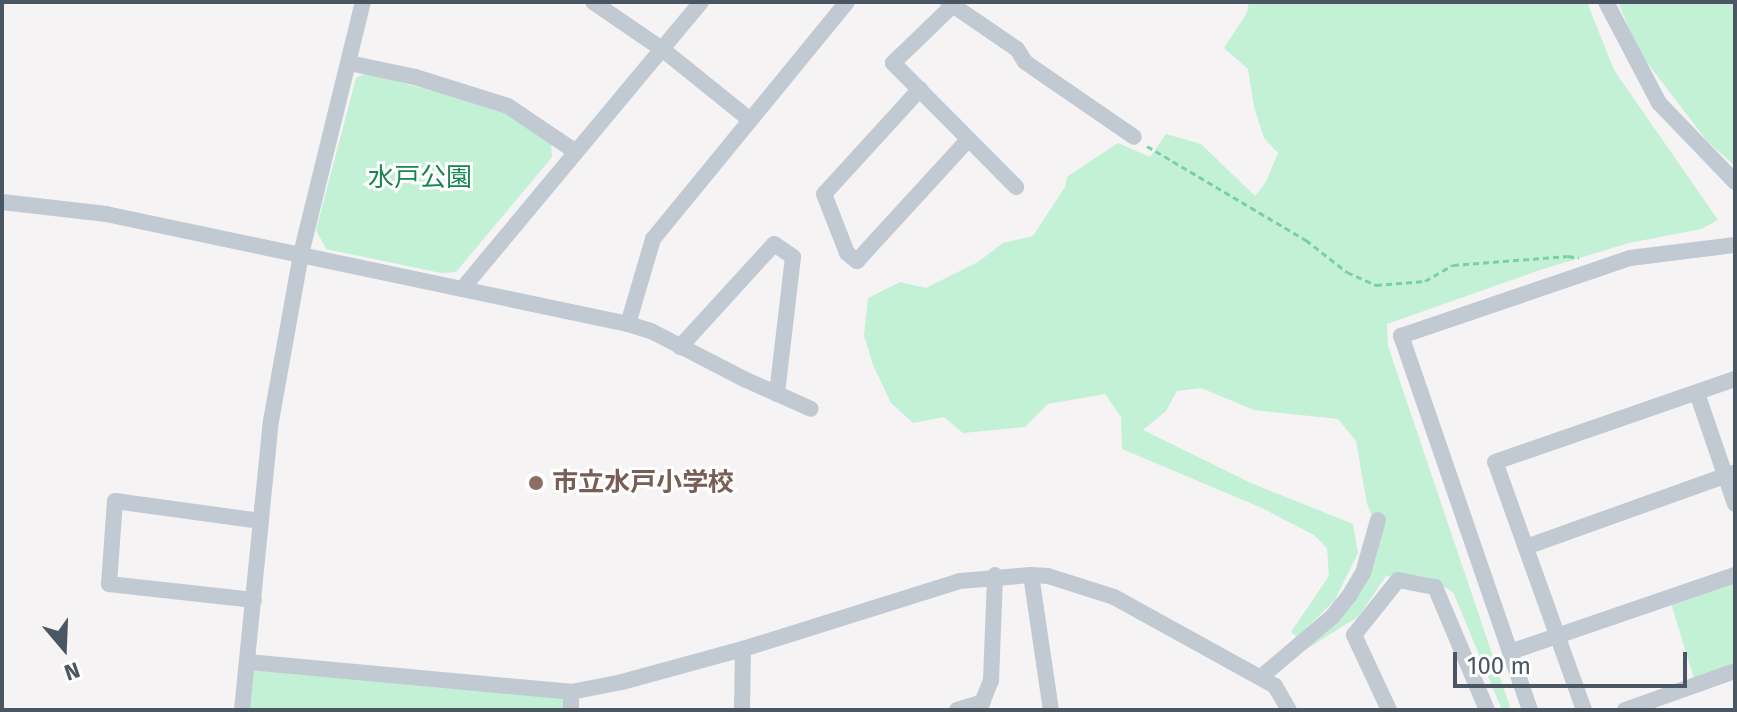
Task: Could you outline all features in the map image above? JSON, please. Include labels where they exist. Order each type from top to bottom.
[{"type":"street","points":[[242,710],[271,421],[301,254],[363,2]]},
{"type":"street","points":[[462,289],[701,2]]},
{"type":"street","points":[[628,324],[653,239],[847,2]]},
{"type":"street","points":[[1606,2],[1659,103],[1735,182]]},
{"type":"street","points":[[598,3],[662,49],[749,119]]},
{"type":"street","points":[[1016,187],[893,63],[950,4],[1017,49],[1025,62],[1134,137]]},
{"type":"street","points":[[349,63],[415,77],[508,106],[576,152]]},
{"type":"street","points":[[920,89],[824,194],[847,253],[857,261],[968,140]]},
{"type":"street","points":[[2,202],[106,214],[628,324],[651,331],[811,409]]},
{"type":"street","points":[[680,347],[774,244],[793,257],[777,394]]},
{"type":"street","points":[[1530,710],[1401,336],[1630,258],[1735,245]]},
{"type":"street","points":[[1584,710],[1495,462],[1735,379]]},
{"type":"street","points":[[1697,393],[1730,473],[1735,504]]},
{"type":"street","points":[[1526,547],[1730,473]]},
{"type":"street","points":[[254,600],[109,584],[115,501],[261,521]]},
{"type":"street","points":[[1261,677],[1332,617],[1349,596],[1363,573],[1378,520]]},
{"type":"street","points":[[249,662],[571,692],[622,682],[743,649],[960,581],[995,575],[1031,575],[1048,576],[1114,597],[1275,686],[1289,710]]},
{"type":"street","points":[[957,710],[981,706],[991,681],[995,575]]},
{"type":"street","points":[[1031,575],[1051,710]]},
{"type":"street","points":[[1510,652],[1735,575]]},
{"type":"street","points":[[1389,710],[1354,635],[1398,580],[1435,587],[1487,710]]},
{"type":"street","points":[[742,710],[743,649]]},
{"type":"street","points":[[1625,710],[1735,671]]},
{"type":"street","points":[[571,692],[571,710]]},
{"type":"path","points":[[1134,137],[1306,240],[1347,272],[1376,285],[1425,281],[1453,265],[1568,256],[1581,259]]},
{"type":"green space","points":[[1249,2],[1587,2],[1614,70],[1718,220],[1701,229],[1629,243],[1540,270],[1387,324],[1388,346],[1511,710],[1502,710],[1453,592],[1434,581],[1386,576],[1359,616],[1302,652],[1346,611],[1380,533],[1367,504],[1356,441],[1338,419],[1254,410],[1201,388],[1177,391],[1166,411],[1143,430],[1251,483],[1353,524],[1358,553],[1335,600],[1297,637],[1291,632],[1329,576],[1327,548],[1314,535],[1262,508],[1122,449],[1121,417],[1105,394],[1048,404],[1025,427],[963,433],[944,417],[913,423],[891,403],[873,365],[864,335],[868,298],[900,282],[926,288],[978,262],[1003,243],[1033,236],[1065,187],[1067,177],[1118,143],[1150,157],[1166,134],[1201,144],[1255,196],[1266,182],[1278,153],[1264,138],[1254,107],[1248,69],[1224,48],[1247,13]]},
{"type":"green space","points":[[1618,2],[1735,2],[1735,166],[1707,141],[1639,52]]},
{"type":"green space","name":"水戸公園","points":[[367,73],[505,111],[551,143],[552,157],[456,272],[441,273],[326,249],[316,230],[356,78]]},
{"type":"green space","points":[[1735,575],[1735,671],[1696,685],[1669,597]]},
{"type":"green space","points":[[253,668],[567,695],[566,710],[249,710]]},
{"type":"place","name":"市立水戸小学校","points":[[536,483]]}]
